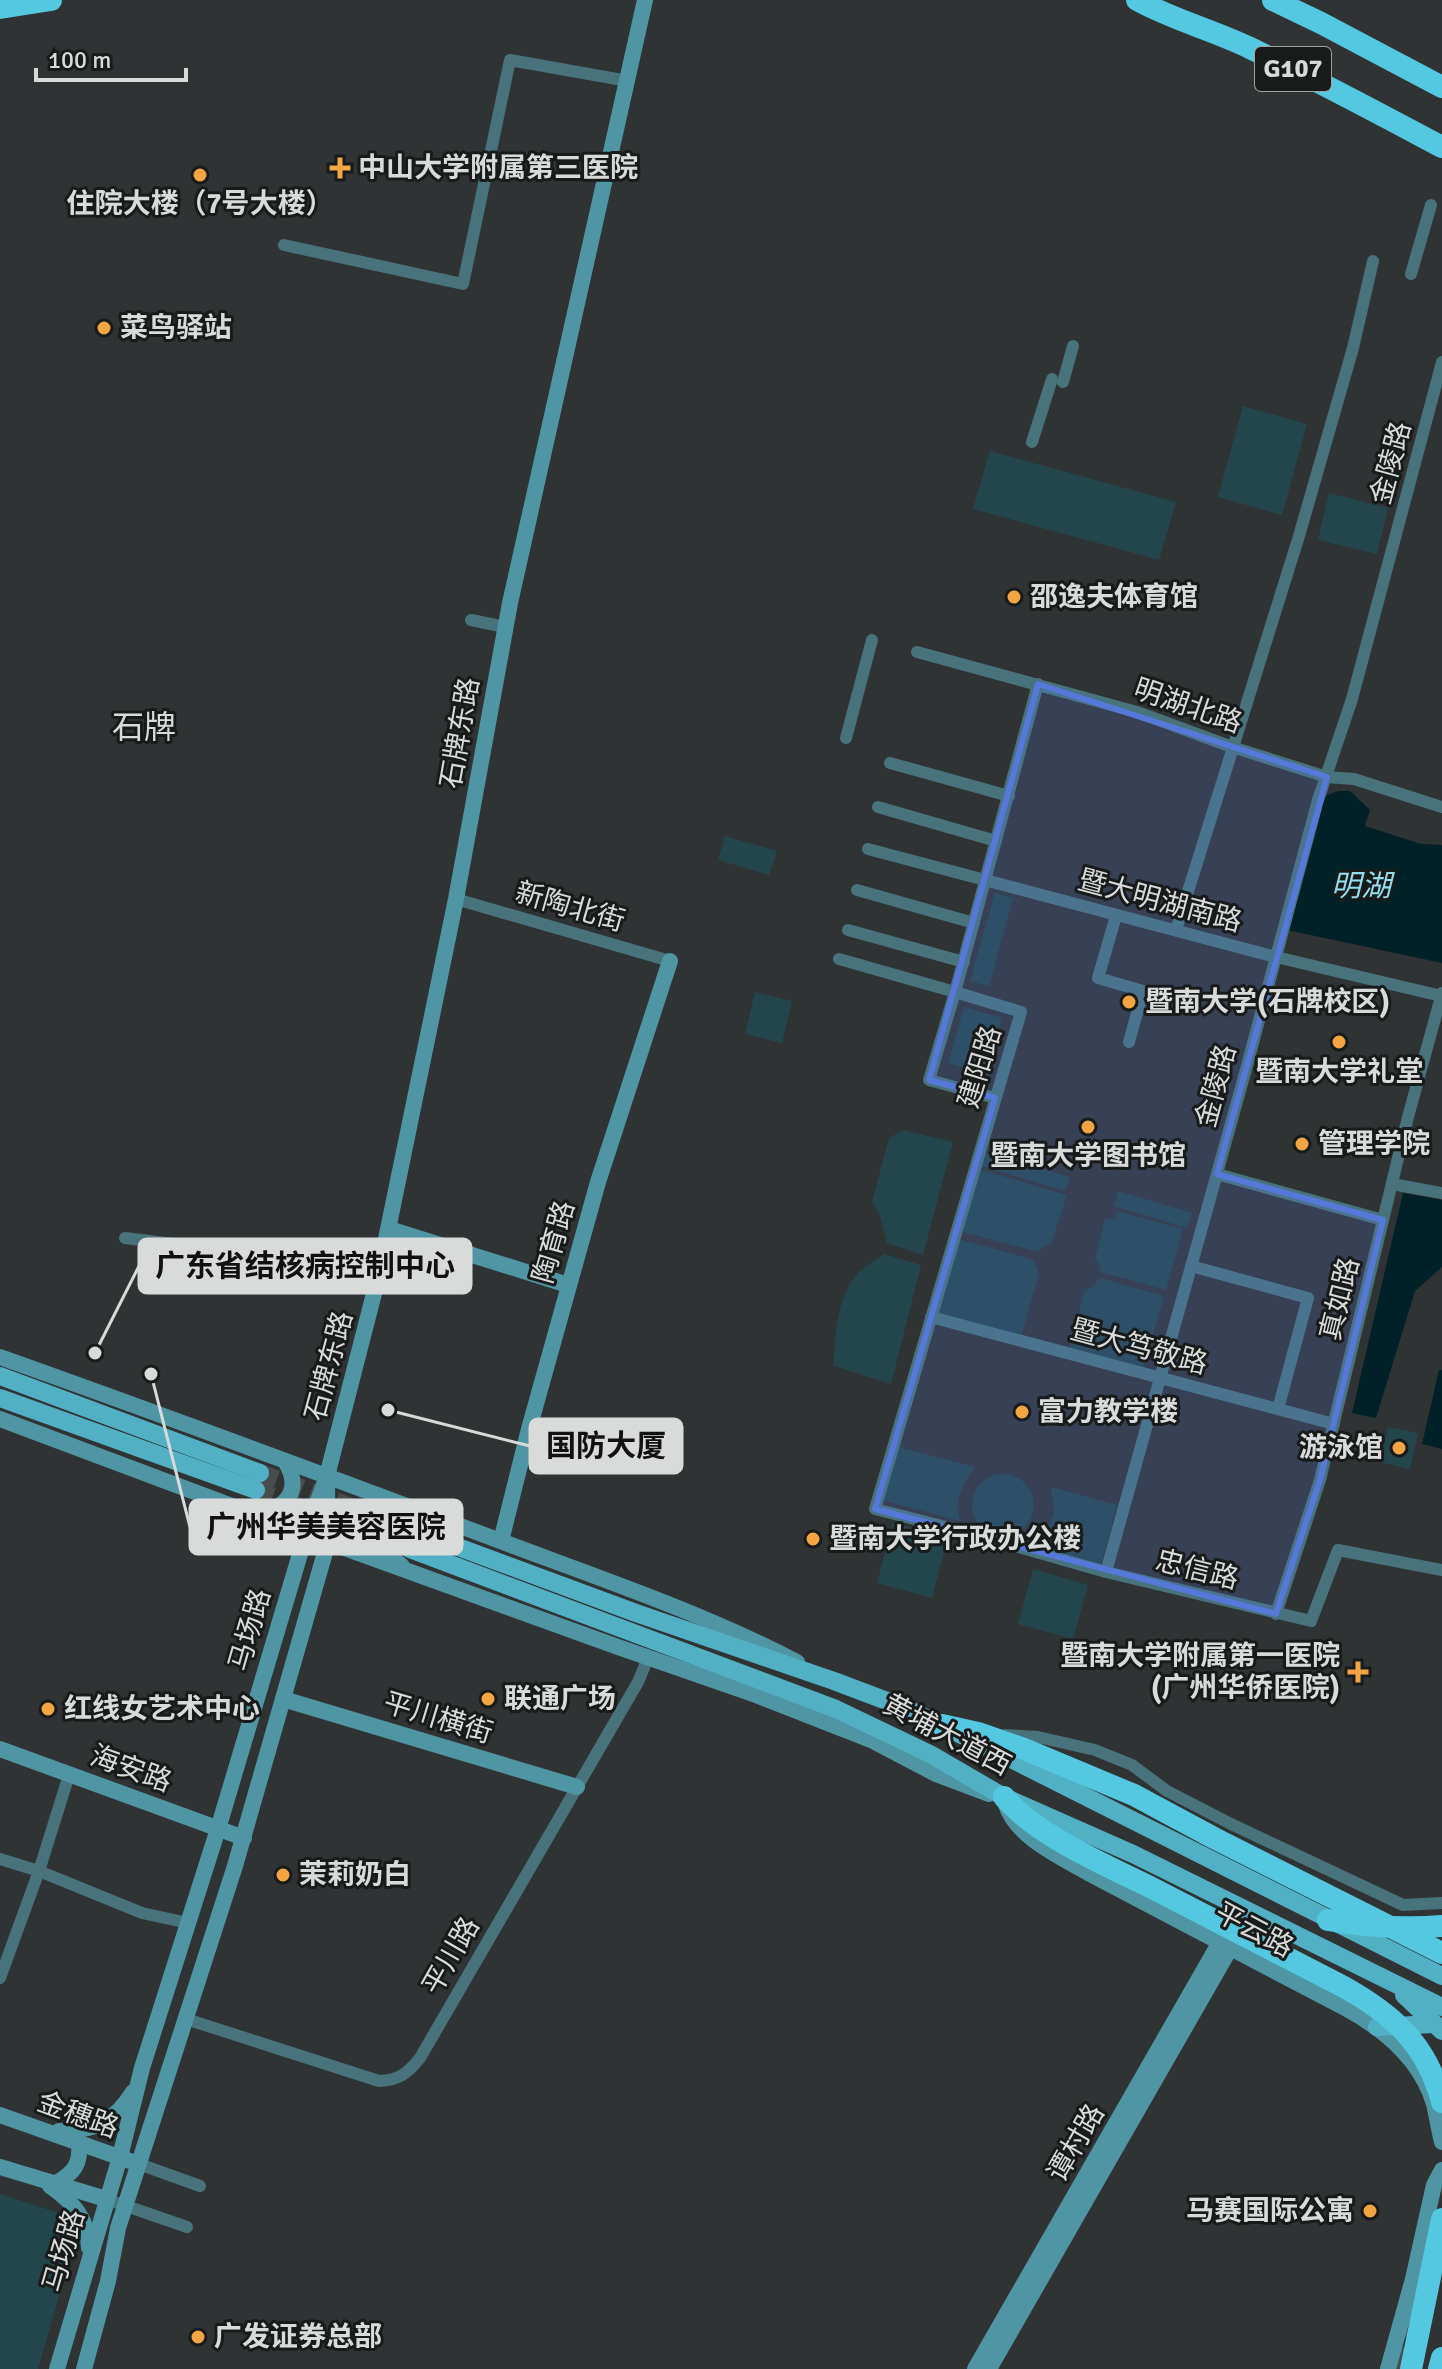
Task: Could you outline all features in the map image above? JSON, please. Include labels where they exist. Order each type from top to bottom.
[{"type":"highway","points":[[0,8],[51,0]]},
{"type":"highway","name":"G107","points":[[1273,0],[1442,87]]},
{"type":"highway","name":"G107","points":[[1136,1],[1268,56],[1442,147]]},
{"type":"highway","points":[[942,1725],[978,1733],[1024,1749],[1134,1795],[1214,1838],[1442,1950]]},
{"type":"highway","points":[[1004,1797],[1014,1808],[1064,1842],[1233,1942],[1362,1998],[1378,2008],[1413,2040],[1436,2080],[1442,2102]]},
{"type":"highway","points":[[1328,1920],[1408,1929],[1442,1926]]},
{"type":"highway","points":[[1413,2040],[1442,2049]]},
{"type":"highway","points":[[1411,2369],[1442,2219]]},
{"type":"highway","points":[[1439,2369],[1442,2358]]},
{"type":"main road","name":"石牌东路","points":[[327,1476],[389,1229],[456,899],[505,627],[645,0]]},
{"type":"main road","name":"陶育路","points":[[501,1541],[598,1182],[670,961]]},
{"type":"main road","points":[[389,1229],[568,1285]]},
{"type":"main road","points":[[0,1357],[327,1476],[744,1634],[834,1681]]},
{"type":"main road","points":[[0,1376],[258,1482],[0,1398]]},
{"type":"main road","points":[[1,1421],[813,1717],[871,1740],[961,1784],[1004,1797]]},
{"type":"main road","points":[[260,1516],[283,1505],[289,1497],[293,1479],[285,1461]]},
{"type":"main road","name":"马场路","points":[[57,2369],[120,2157],[139,2081],[306,1534],[327,1476]]},
{"type":"main road","name":"马场路","points":[[84,2369],[125,2206],[244,1838],[328,1542],[327,1476]]},
{"type":"main road","points":[[407,1570],[385,1548],[382,1540],[384,1529],[397,1514],[423,1512]]},
{"type":"main road","name":"黄埔大道西","points":[[415,1531],[695,1634],[834,1681],[942,1725],[1442,1976]]},
{"type":"main road","name":"黄埔大道西","points":[[410,1549],[836,1709],[930,1754],[1004,1797],[1133,1854],[1391,1982],[1439,2021]]},
{"type":"main road","name":"平川横街","points":[[283,1699],[577,1787]]},
{"type":"main road","name":"海安路","points":[[0,1749],[244,1838]]},
{"type":"main road","points":[[206,1867],[232,1876]]},
{"type":"main road","name":"平云路","points":[[1233,1942],[1377,2027],[1401,2050],[1422,2077],[1433,2102],[1442,2142]]},
{"type":"main road","name":"谭村路","points":[[975,2369],[1233,1942]]},
{"type":"main road","name":"谭村路","points":[[989,2369],[1233,1942]]},
{"type":"main road","points":[[1377,2027],[1439,2021]]},
{"type":"main road","points":[[44,2130],[85,2130],[102,2124],[125,2105],[139,2081]]},
{"type":"main road","points":[[134,2102],[157,2109]]},
{"type":"main road","name":"金穗路","points":[[0,2115],[139,2164]]},
{"type":"main road","points":[[56,2183],[76,2169],[80,2156],[79,2143]]},
{"type":"main road","points":[[0,2167],[106,2199]]},
{"type":"main road","points":[[36,2176],[62,2194],[79,2211],[90,2253],[113,2252]]},
{"type":"main road","points":[[1388,2369],[1439,2179]]},
{"type":"street","points":[[284,245],[463,284],[510,60],[628,81]]},
{"type":"street","points":[[1411,274],[1431,205]]},
{"type":"street","points":[[1176,930],[1303,522],[1353,348],[1373,261]]},
{"type":"street","points":[[1032,442],[1073,346]]},
{"type":"street","name":"金陵路","points":[[1106,1572],[1318,800],[1352,699],[1442,362]]},
{"type":"street","points":[[471,620],[505,627]]},
{"type":"street","points":[[846,738],[872,640]]},
{"type":"street","name":"明湖北路","points":[[917,652],[1137,712],[1327,777],[1354,779],[1442,807]]},
{"type":"street","name":"建阳路","points":[[1038,684],[955,992],[1021,1012],[875,1509],[1106,1572]]},
{"type":"street","points":[[890,763],[1009,796]]},
{"type":"street","points":[[878,807],[996,841]]},
{"type":"street","name":"暨大明湖南路","points":[[868,849],[1276,957],[1441,995]]},
{"type":"street","points":[[857,890],[974,923]]},
{"type":"street","name":"新陶北街","points":[[456,899],[670,961]]},
{"type":"street","points":[[1116,916],[1098,978],[1143,991],[1129,1042]]},
{"type":"street","points":[[848,930],[964,962]]},
{"type":"street","points":[[839,959],[955,992],[929,1080],[995,1098]]},
{"type":"street","name":"真如路","points":[[1276,1614],[1320,1480],[1441,995]]},
{"type":"street","points":[[1217,1174],[1383,1220]]},
{"type":"street","points":[[1392,1184],[1442,1193]]},
{"type":"street","points":[[125,1238],[271,1256],[378,1278]]},
{"type":"street","points":[[1191,1266],[1308,1298],[1278,1409]]},
{"type":"street","name":"暨大笃敬路","points":[[931,1317],[1334,1424]]},
{"type":"street","name":"忠信路","points":[[1106,1572],[1311,1621],[1338,1550],[1442,1570]]},
{"type":"street","name":"平川路","points":[[186,2019],[379,2081],[396,2080],[409,2072],[638,1682],[648,1658]]},
{"type":"street","points":[[978,1733],[1038,1737],[1110,1756],[1132,1765],[1167,1791],[1196,1806],[1403,1905],[1442,1903]]},
{"type":"street","points":[[1096,1778],[1096,1759],[1110,1756]]},
{"type":"street","points":[[0,1978],[39,1871],[69,1775]]},
{"type":"street","points":[[0,1859],[39,1871],[142,1913],[188,1923]]},
{"type":"street","points":[[139,2164],[200,2186]]},
{"type":"street","points":[[106,2199],[187,2227]]},
{"type":"highlighted area","points":[[1038,684],[1327,777],[1217,1174],[1383,1220],[1320,1480],[1276,1614],[875,1509],[995,1098],[929,1080]]},
{"type":"shaded area","points":[[1243,406],[1307,424],[1282,515],[1218,497]]},
{"type":"shaded area","points":[[990,451],[1176,502],[1159,560],[973,509]]},
{"type":"shaded area","points":[[1329,493],[1388,508],[1377,554],[1318,540]]},
{"type":"shaded area","points":[[725,836],[777,851],[769,875],[718,860]]},
{"type":"shaded area","points":[[995,893],[1013,898],[989,986],[970,981]]},
{"type":"shaded area","points":[[755,992],[792,1001],[782,1043],[745,1034]]},
{"type":"shaded area","points":[[964,1007],[1002,1018],[987,1074],[948,1063]]},
{"type":"shaded area","points":[[903,1130],[953,1142],[923,1255],[887,1243],[880,1216],[872,1202],[889,1138]]},
{"type":"shaded area","points":[[985,1153],[1070,1177],[1065,1191],[981,1166]]},
{"type":"shaded area","points":[[975,1168],[1067,1195],[1051,1244],[1038,1252],[956,1230]]},
{"type":"shaded area","points":[[1118,1191],[1192,1213],[1187,1228],[1114,1206]]},
{"type":"shaded area","points":[[1116,1211],[1183,1229],[1166,1290],[1101,1272],[1095,1259],[1105,1218],[1115,1220]]},
{"type":"shaded area","points":[[954,1238],[1034,1260],[1039,1274],[1020,1340],[931,1317]]},
{"type":"shaded area","points":[[884,1254],[921,1265],[891,1384],[834,1366],[836,1330],[845,1293],[858,1273]]},
{"type":"shaded area","points":[[1100,1278],[1164,1296],[1142,1373],[1068,1353],[1085,1290]]},
{"type":"shaded area","name":"游泳馆","points":[[1388,1427],[1418,1433],[1410,1469],[1380,1462]]},
{"type":"shaded area","points":[[898,1447],[975,1467],[959,1499],[960,1521],[882,1500]]},
{"type":"shaded area","points":[[1003,1474],[1025,1483],[1034,1505],[1025,1527],[1003,1536],[981,1527],[972,1505],[981,1483]]},
{"type":"shaded area","points":[[1051,1487],[1117,1505],[1101,1565],[1030,1543],[1043,1532],[1052,1518]]},
{"type":"shaded area","points":[[893,1523],[948,1537],[932,1598],[877,1583]]},
{"type":"shaded area","points":[[1033,1569],[1088,1585],[1073,1639],[1018,1624]]},
{"type":"shaded area","points":[[0,2194],[56,2212],[76,2237],[38,2369],[0,2369]]},
{"type":"water","name":"明湖","points":[[1350,791],[1370,810],[1365,826],[1421,844],[1442,845],[1442,963],[1287,930],[1325,796]]},
{"type":"water","points":[[1403,1193],[1442,1200],[1442,1267],[1415,1291],[1376,1418],[1352,1413]]},
{"type":"water","points":[[1439,1370],[1442,1370],[1442,1449],[1422,1444]]},
{"type":"tunnel","points":[[260,1473],[415,1531]]},
{"type":"tunnel","points":[[256,1490],[410,1549]]},
{"type":"tunnel","points":[[1399,2369],[1408,2312]]},
{"type":"place","name":"中山大学附属第三医院","points":[[340,168]]},
{"type":"place","name":"住院大楼（7号大楼）","points":[[200,175]]},
{"type":"place","name":"菜鸟驿站","points":[[104,328]]},
{"type":"place","name":"邵逸夫体育馆","points":[[1014,597]]},
{"type":"place","name":"暨南大学(石牌校区)","points":[[1129,1002]]},
{"type":"place","name":"暨南大学礼堂","points":[[1339,1042]]},
{"type":"place","name":"暨南大学图书馆","points":[[1088,1127]]},
{"type":"place","name":"管理学院","points":[[1302,1144]]},
{"type":"place","name":"广东省结核病控制中心","points":[[95,1353]]},
{"type":"place","name":"广州华美美容医院","points":[[151,1374]]},
{"type":"place","name":"国防大厦","points":[[388,1410]]},
{"type":"place","name":"富力教学楼","points":[[1022,1412]]},
{"type":"place","name":"游泳馆","points":[[1399,1448]]},
{"type":"place","name":"暨南大学行政办公楼","points":[[813,1539]]},
{"type":"place","name":"暨南大学附属第一医院 (广州华侨医院)","points":[[1358,1672]]},
{"type":"place","name":"联通广场","points":[[488,1699]]},
{"type":"place","name":"红线女艺术中心","points":[[48,1709]]},
{"type":"place","name":"茉莉奶白","points":[[283,1875]]},
{"type":"place","name":"马赛国际公寓","points":[[1370,2211]]},
{"type":"place","name":"广发证券总部","points":[[198,2337]]},
{"type":"district","name":"石牌","points":[[144,727]]}]
